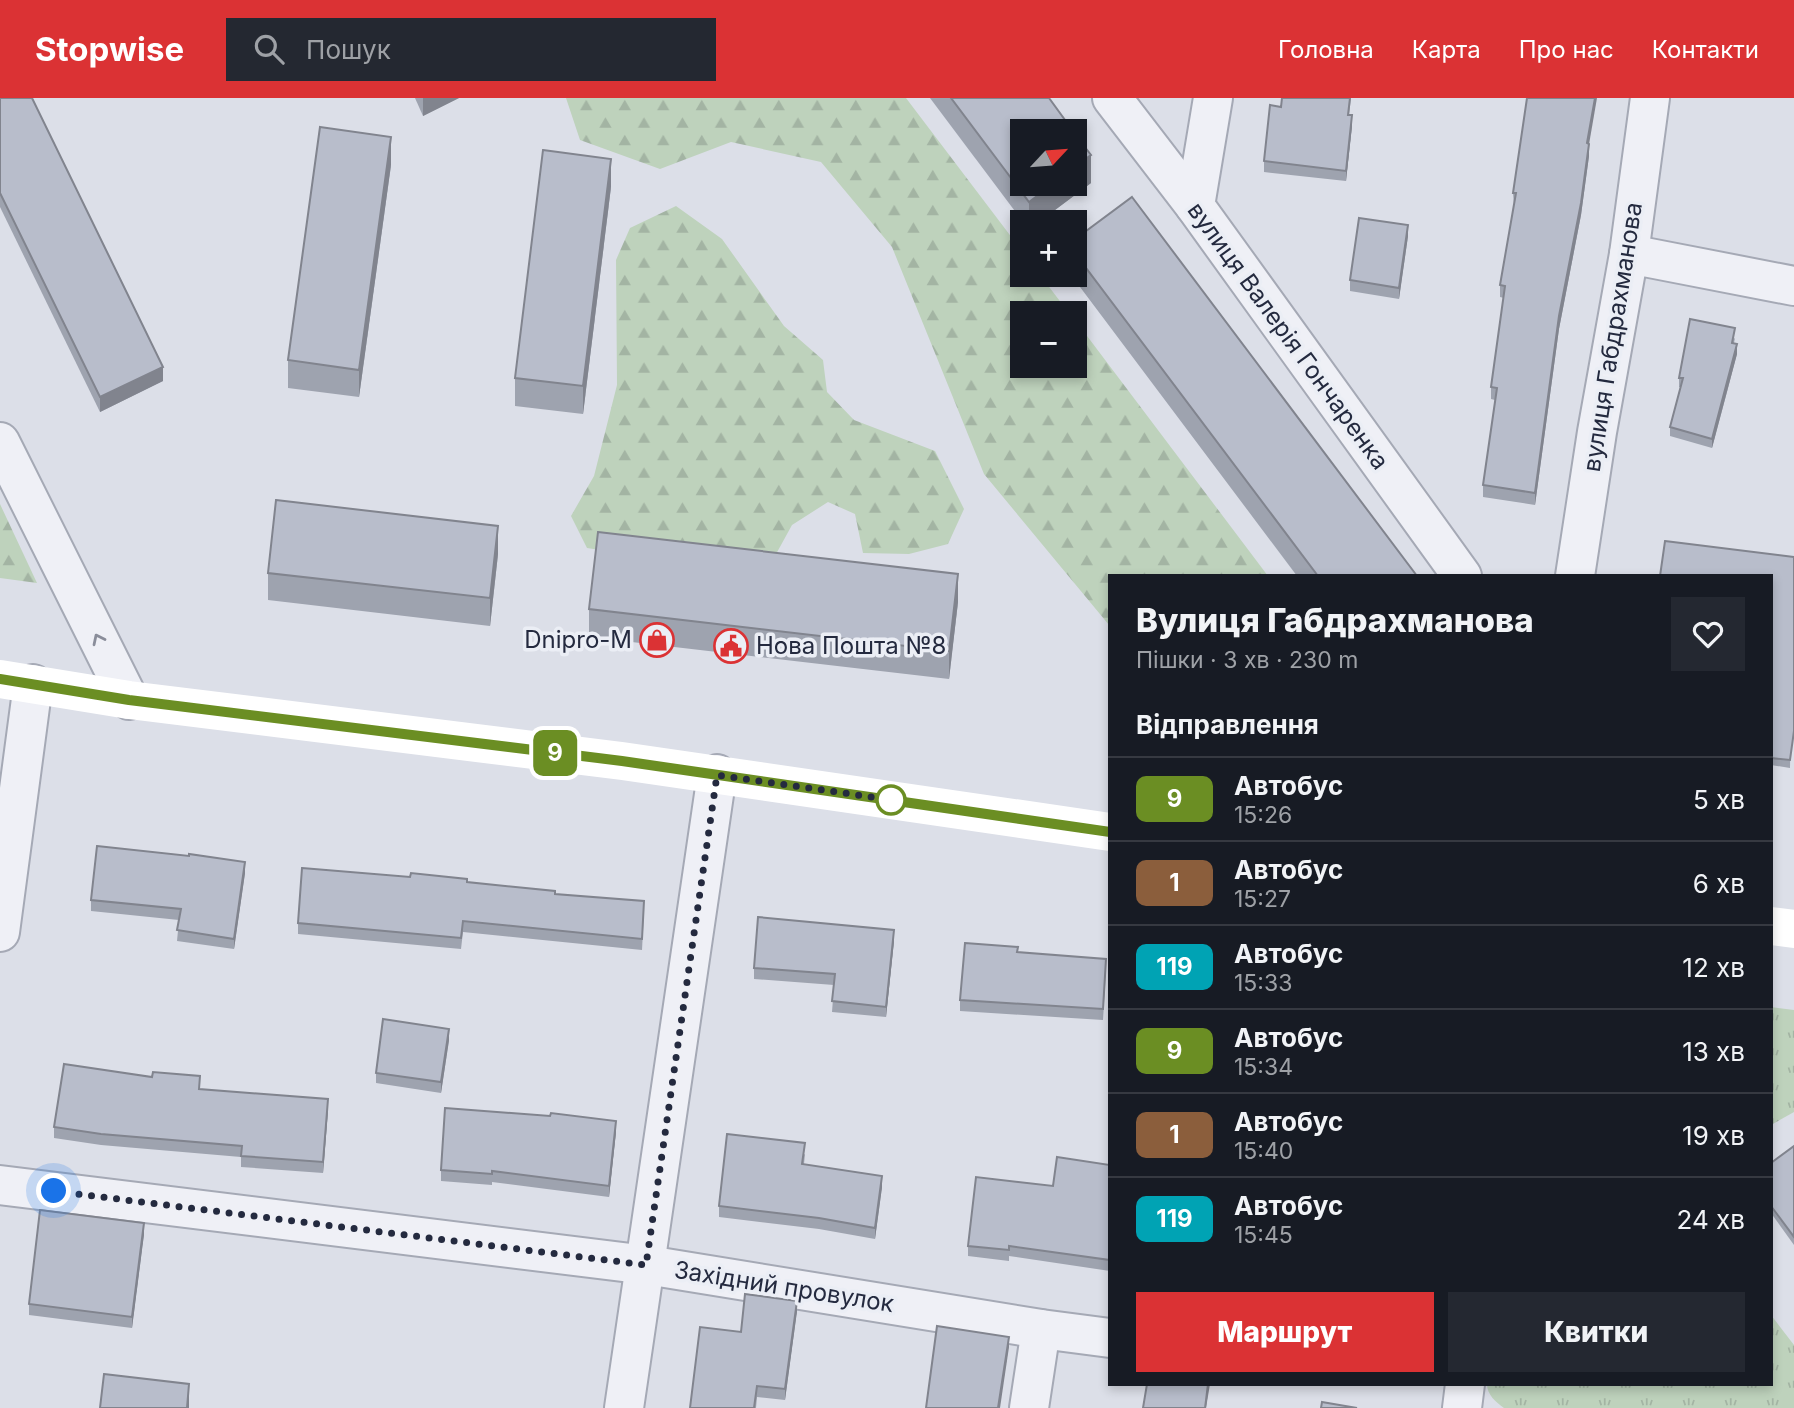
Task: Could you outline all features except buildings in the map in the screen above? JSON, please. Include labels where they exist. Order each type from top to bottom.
[{"type":"main road","points":[[16,682],[129,700],[717,775],[1108,832]]},
{"type":"main road","points":[[1773,926],[1794,929]]},
{"type":"street","name":"вулиця Валерія Гончаренка","points":[[1112,98],[1195,206],[1461,574]]},
{"type":"street","points":[[1195,206],[1213,98]]},
{"type":"street","name":"вулиця Габдрахманова","points":[[1575,574],[1597,432],[1629,254],[1650,98]]},
{"type":"street","points":[[1629,254],[1794,286]]},
{"type":"street","points":[[0,442],[129,700]]},
{"type":"street","points":[[0,932],[16,682]]},
{"type":"street","points":[[624,1408],[717,775]]},
{"type":"street","name":"Західний провулок","points":[[0,1185],[646,1265],[1108,1338]]},
{"type":"street","points":[[1029,1408],[1041,1329]]},
{"type":"street","points":[[1462,1408],[1465,1386]]},
{"type":"green space","points":[[566,98],[906,98],[1010,235],[1010,287],[1049,287],[1060,301],[1010,301],[1010,378],[1087,378],[1087,336],[1266,574],[1108,574],[1108,624],[984,474],[892,247],[821,162],[731,142],[660,169],[580,140]]},
{"type":"green space","points":[[676,206],[722,239],[784,326],[823,360],[827,392],[854,420],[935,451],[964,509],[948,544],[909,554],[863,553],[855,514],[828,502],[792,525],[764,576],[587,548],[571,516],[594,476],[617,385],[616,260],[630,228]]},
{"type":"green space","points":[[0,504],[37,583],[0,578]]},
{"type":"green space","points":[[1773,1007],[1794,1010],[1794,1112],[1773,1124]]},
{"type":"green space","points":[[1773,1318],[1794,1345],[1794,1408],[1504,1408],[1492,1398],[1487,1388],[1773,1386]]},
{"type":"bus line","name":"9","points":[[0,679],[129,700],[622,761],[1108,832]]},
{"type":"place","name":"Dnipro-M","points":[[657,640]]},
{"type":"place","name":"Нова Пошта №8","points":[[731,646]]},
{"type":"route","points":[[54,1191],[646,1265],[717,775],[900,801],[891,800]]}]
